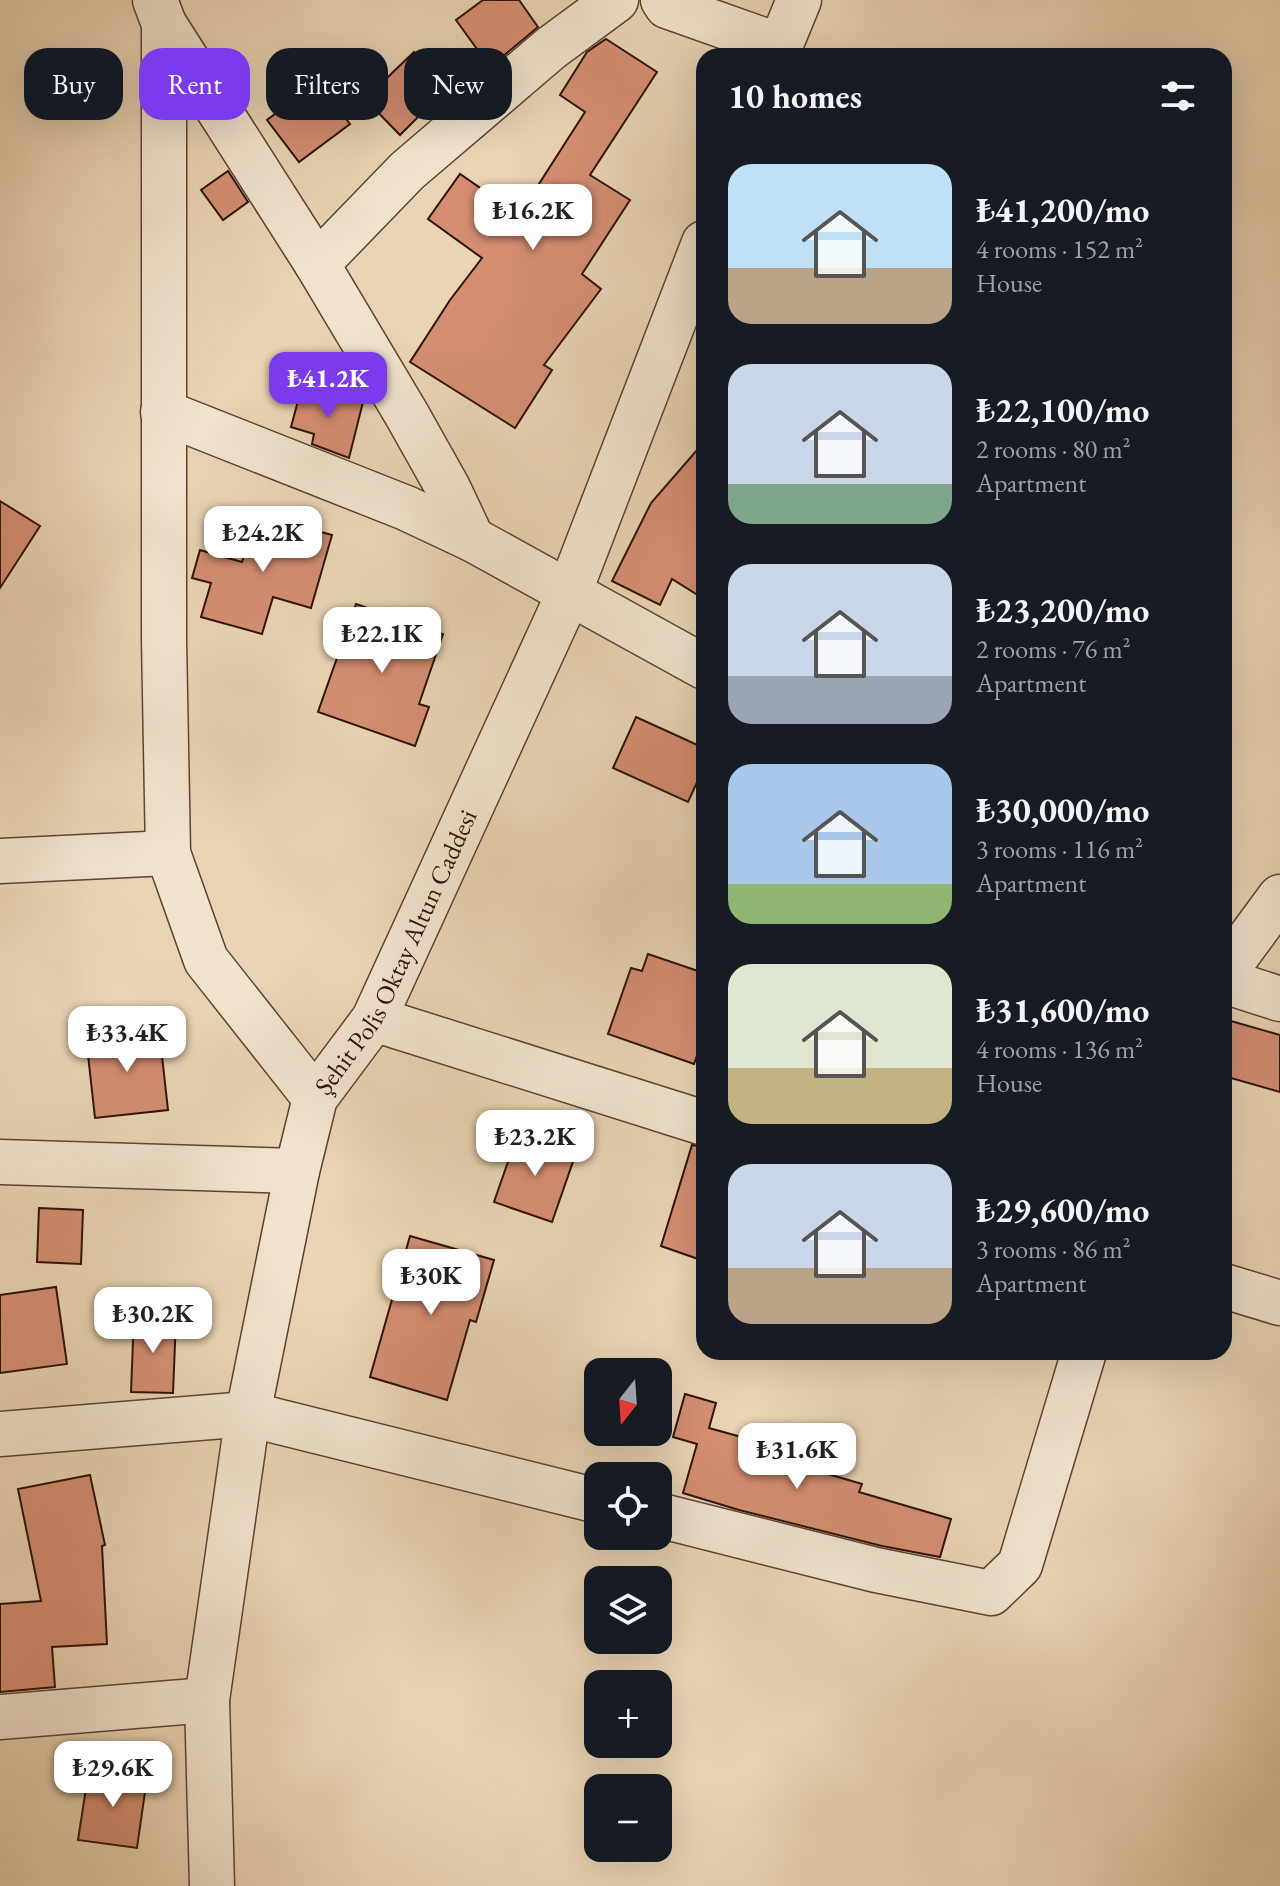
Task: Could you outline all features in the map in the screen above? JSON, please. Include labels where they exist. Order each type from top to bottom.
[{"type":"street","points":[[317,264],[407,171],[551,48],[616,0]]},
{"type":"street","points":[[663,0],[667,6],[771,48]]},
{"type":"street","points":[[779,48],[799,0]]},
{"type":"street","points":[[165,8],[414,427],[472,539]]},
{"type":"street","points":[[165,8],[163,412],[168,853],[206,960],[315,1098]]},
{"type":"street","name":"Şehit Polis Oktay Altun Caddesi","points":[[212,1886],[207,1700],[248,1414],[297,1171],[315,1098],[374,1019],[569,593],[696,264]]},
{"type":"street","points":[[163,412],[406,508],[472,539],[696,663]]},
{"type":"street","points":[[0,861],[168,853]]},
{"type":"street","points":[[1232,962],[1280,897]]},
{"type":"street","points":[[1232,984],[1280,999]]},
{"type":"street","points":[[374,1019],[696,1120]]},
{"type":"street","points":[[0,1162],[297,1171]]},
{"type":"street","points":[[1232,1288],[1280,1303]]},
{"type":"street","points":[[672,1519],[876,1570],[991,1593],[1020,1565],[1082,1360]]},
{"type":"street","points":[[0,1434],[248,1414],[584,1498]]},
{"type":"street","points":[[0,1717],[207,1700]]},
{"type":"building","points":[[483,0],[519,0],[538,27],[512,49],[476,48],[456,20]]},
{"type":"building","points":[[606,39],[657,72],[590,175],[630,200],[582,274],[601,289],[544,365],[552,370],[515,428],[410,362],[450,300],[482,258],[428,219],[460,174],[519,215],[585,112],[560,95],[587,52]]},
{"type":"building","points":[[404,62],[404,120],[415,120],[400,135],[385,120],[388,120],[388,77]]},
{"type":"building","points":[[267,120],[347,120],[350,124],[299,162]]},
{"type":"building","points":[[228,171],[248,202],[223,220],[201,190]]},
{"type":"building","points":[[302,386],[363,402],[349,458],[312,444],[314,434],[291,427]]},
{"type":"building","points":[[696,451],[696,594],[672,579],[660,605],[612,581],[651,503]]},
{"type":"building","points":[[0,501],[40,526],[0,588]]},
{"type":"building","points":[[256,514],[332,535],[311,608],[273,597],[262,634],[201,617],[211,583],[192,578],[200,550],[242,562]]},
{"type":"building","points":[[356,604],[443,634],[419,704],[429,707],[415,746],[318,712]]},
{"type":"building","points":[[636,717],[696,744],[696,784],[688,802],[613,768]]},
{"type":"building","points":[[648,954],[696,970],[694,1064],[608,1034],[631,968],[642,971]]},
{"type":"building","points":[[1232,1021],[1280,1035],[1280,1092],[1232,1078]]},
{"type":"building","points":[[159,1029],[168,1110],[95,1118],[86,1037]]},
{"type":"building","points":[[518,1133],[576,1153],[552,1222],[494,1202]]},
{"type":"building","points":[[692,1145],[696,1146],[696,1258],[661,1246]]},
{"type":"building","points":[[39,1208],[83,1210],[81,1264],[37,1262]]},
{"type":"building","points":[[410,1236],[494,1260],[476,1322],[470,1320],[447,1400],[370,1377]]},
{"type":"building","points":[[56,1287],[67,1364],[0,1373],[0,1295]]},
{"type":"building","points":[[134,1316],[176,1319],[173,1393],[131,1392]]},
{"type":"building","points":[[685,1394],[716,1403],[709,1428],[745,1438],[742,1449],[862,1484],[859,1492],[951,1519],[940,1557],[882,1546],[683,1493],[697,1444],[673,1437]]},
{"type":"building","points":[[90,1475],[105,1545],[102,1546],[107,1644],[52,1647],[55,1687],[0,1692],[0,1604],[41,1601],[18,1489]]},
{"type":"building","points":[[89,1769],[147,1778],[137,1848],[78,1840]]}]
